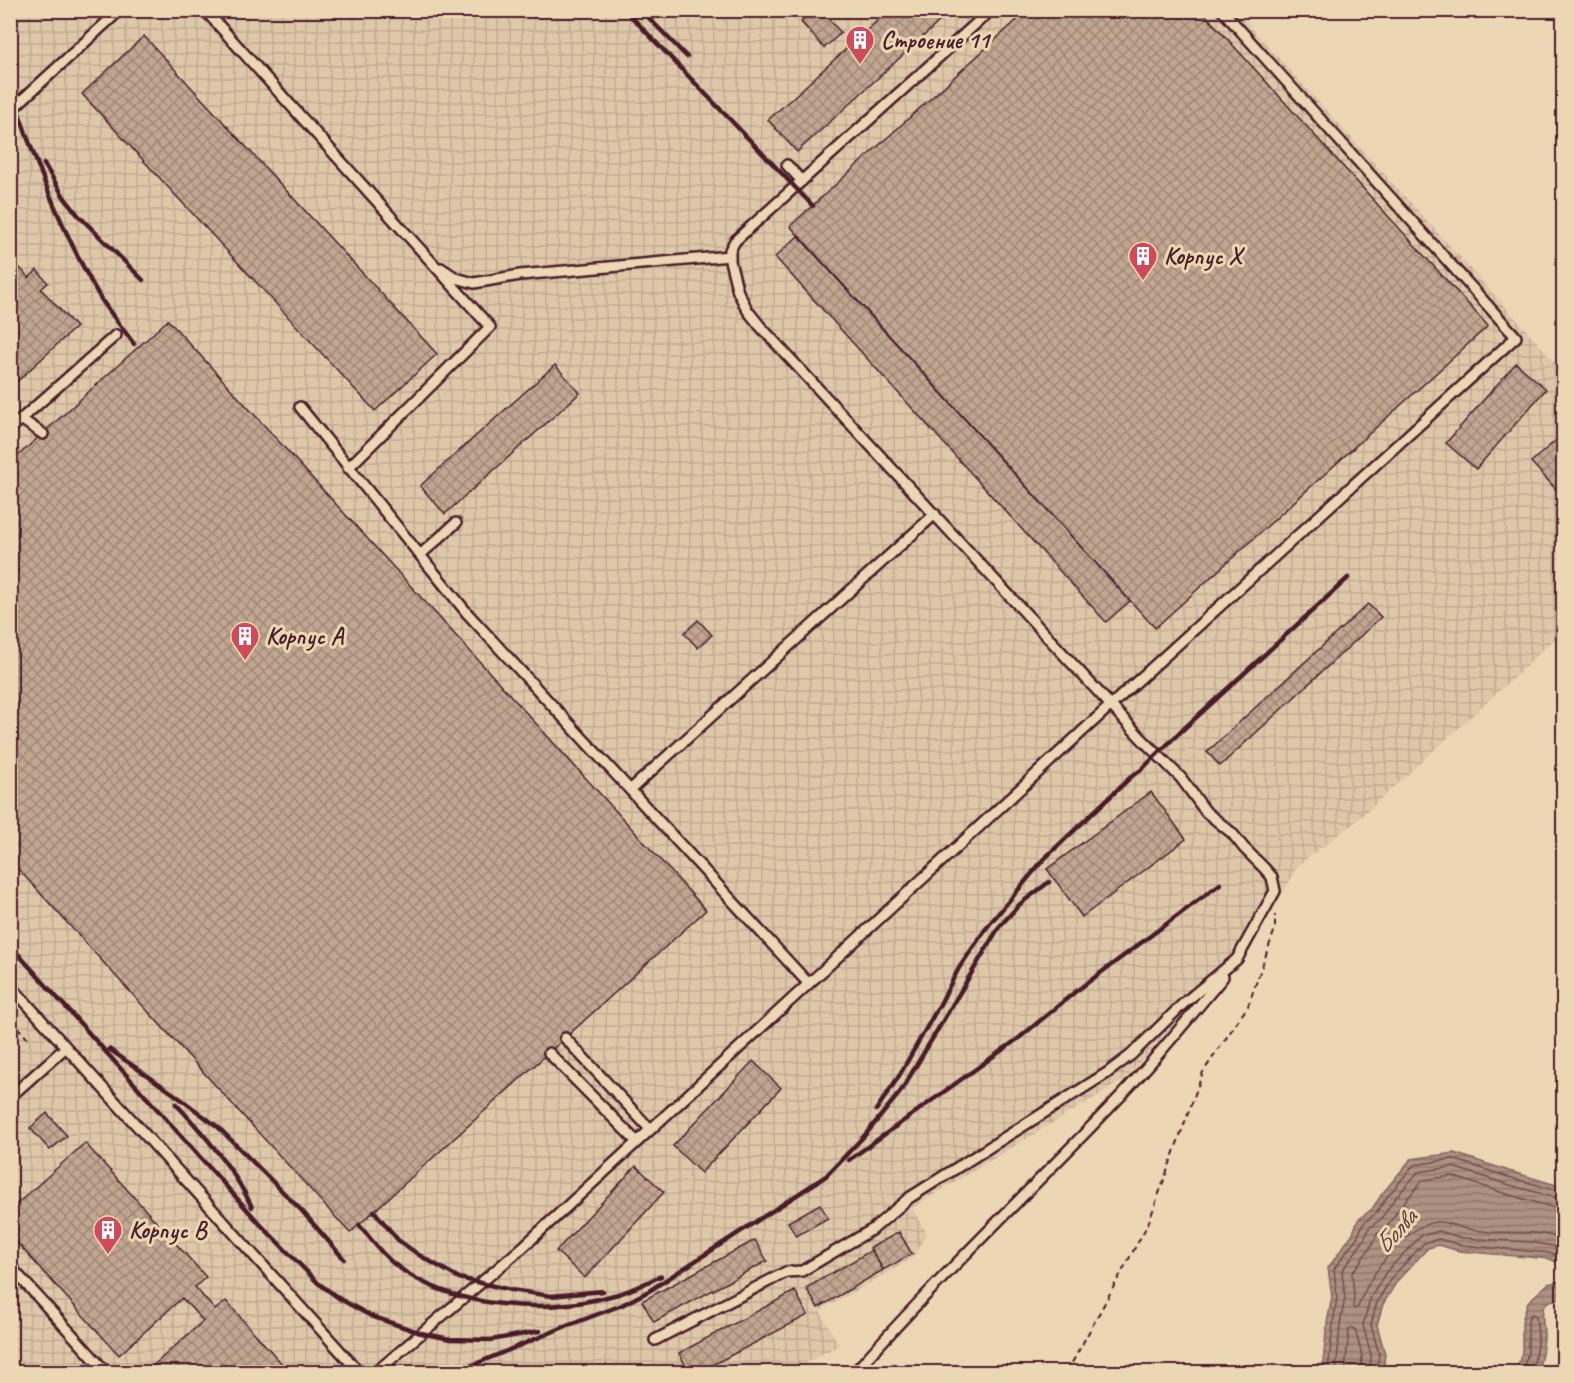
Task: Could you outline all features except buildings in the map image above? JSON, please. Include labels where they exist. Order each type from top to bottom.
[{"type":"lane","points":[[10,111],[120,10]]},
{"type":"lane","points":[[205,10],[490,327],[348,468]]},
{"type":"lane","points":[[855,1372],[966,1252],[1114,1103],[1176,1034],[1237,959],[1275,891],[1272,877],[1264,867],[1232,833],[1206,812],[1181,778],[748,311],[738,292],[730,261],[730,250],[735,241],[991,10]]},
{"type":"lane","points":[[376,1372],[523,1246],[1111,705],[1516,337],[1222,10]]},
{"type":"lane","points":[[787,165],[802,181]]},
{"type":"lane","points":[[427,258],[456,278],[474,283],[520,275],[730,256]]},
{"type":"lane","points":[[10,429],[116,334]]},
{"type":"lane","points":[[300,408],[468,614],[808,983]]},
{"type":"lane","points":[[21,420],[43,434]]},
{"type":"lane","points":[[630,790],[935,514]]},
{"type":"lane","points":[[420,555],[456,523]]},
{"type":"lane","points":[[655,1340],[786,1272],[802,1271],[873,1229],[909,1198],[1107,1073],[1131,1055],[1184,1003],[1237,959]]},
{"type":"lane","points":[[11,988],[359,1372]]},
{"type":"lane","points":[[565,1038],[650,1130]]},
{"type":"lane","points":[[10,1096],[66,1047]]},
{"type":"lane","points":[[549,1053],[637,1142]]},
{"type":"lane","points":[[10,1266],[106,1372]]},
{"type":"path","points":[[1067,1372],[1148,1224],[1203,1072],[1248,1006],[1275,929],[1275,891]]},
{"type":"path","points":[[10,1019],[29,1040]]},
{"type":"shaded area","points":[[10,11],[1236,11],[1563,373],[1563,631],[1352,825],[1298,865],[1286,888],[1254,930],[1192,1005],[1124,1080],[912,1208],[927,1233],[913,1258],[820,1311],[839,1345],[789,1372],[11,1372]]},
{"type":"water","name":"Болва","points":[[1454,1153],[1563,1187],[1563,1265],[1550,1259],[1459,1251],[1439,1245],[1428,1248],[1397,1281],[1383,1304],[1377,1325],[1385,1354],[1383,1372],[1322,1372],[1332,1297],[1328,1268],[1353,1233],[1358,1220],[1372,1209],[1411,1159]]},
{"type":"water","points":[[1563,1278],[1563,1299],[1548,1302],[1544,1306],[1544,1338],[1538,1372],[1516,1372],[1522,1352],[1522,1321],[1528,1302],[1548,1284],[1561,1281]]},
{"type":"railway","points":[[625,10],[813,206]]},
{"type":"railway","points":[[641,10],[687,57]]},
{"type":"railway","points":[[10,87],[39,169],[61,222],[101,299],[134,344]]},
{"type":"railway","points":[[44,164],[78,215],[143,280]]},
{"type":"railway","points":[[876,1110],[899,1076],[959,968],[987,927],[1044,859],[1348,578]]},
{"type":"railway","points":[[456,1372],[622,1305],[649,1291],[826,1176],[866,1134],[901,1091],[999,927],[1020,904],[1049,882]]},
{"type":"railway","points":[[849,1160],[1019,1038],[1075,992],[1220,884]]},
{"type":"railway","points":[[10,945],[260,1224],[318,1283],[340,1299],[371,1316],[421,1333],[450,1339],[491,1340],[540,1331]]},
{"type":"railway","points":[[109,1049],[218,1127],[302,1211],[344,1259]]},
{"type":"railway","points":[[176,1104],[218,1153],[237,1179],[252,1207]]},
{"type":"railway","points":[[374,1211],[398,1240],[459,1278],[551,1296],[603,1291]]},
{"type":"railway","points":[[359,1225],[388,1259],[416,1279],[443,1291],[471,1299],[501,1304],[562,1305],[618,1294],[661,1276]]},
{"type":"place","name":"Строение 11","points":[[860,66]]},
{"type":"place","name":"Корпус Х","points":[[1143,282]]},
{"type":"place","name":"Корпус А","points":[[245,662]]},
{"type":"place","name":"Корпус В","points":[[108,1256]]}]
